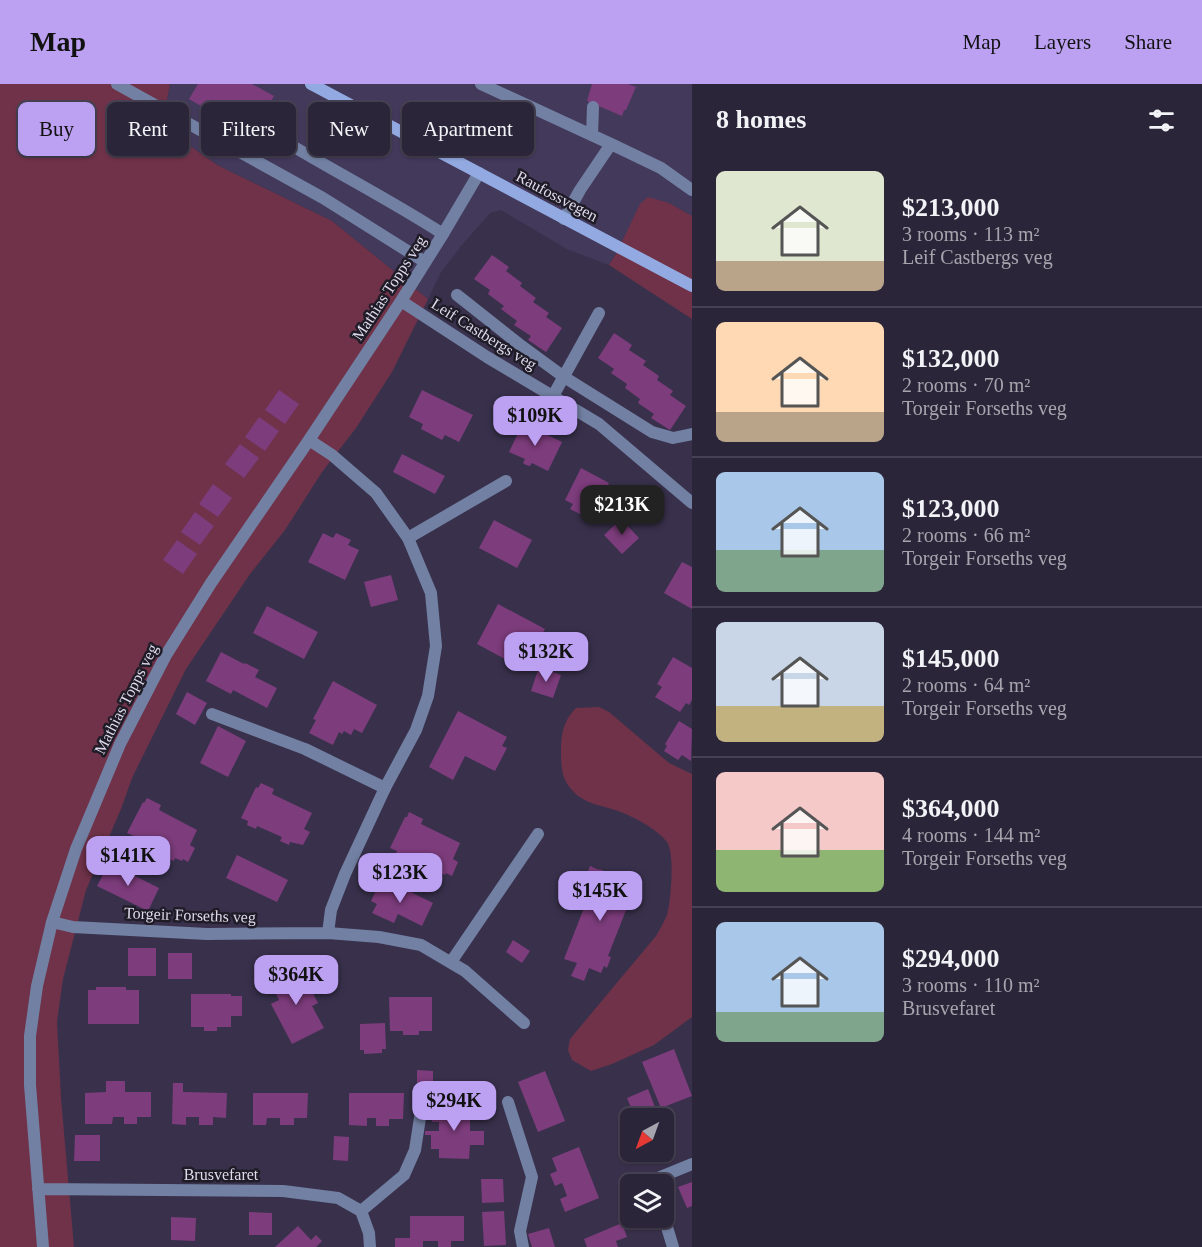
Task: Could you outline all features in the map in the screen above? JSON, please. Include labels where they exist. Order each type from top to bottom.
[{"type":"main road","name":"Raufossvegen","points":[[311,84],[692,286]]},
{"type":"street","points":[[117,84],[322,198],[425,262]]},
{"type":"street","points":[[481,84],[661,168],[692,190]]},
{"type":"street","points":[[592,135],[593,107]]},
{"type":"street","points":[[564,219],[580,190],[611,144]]},
{"type":"street","name":"Mathias Topps veg","points":[[296,149],[443,234]]},
{"type":"street","name":"Mathias Topps veg","points":[[43,1247],[30,1085],[30,1036],[37,986],[52,922],[76,849],[120,744],[166,655],[211,583],[401,301],[478,173]]},
{"type":"street","points":[[458,295],[564,377],[652,432],[673,438],[692,434]]},
{"type":"street","name":"Leif Castbergs veg","points":[[401,301],[599,424],[692,503]]},
{"type":"street","points":[[553,396],[599,313]]},
{"type":"street","points":[[309,440],[332,455],[376,493],[408,538],[431,593],[436,646],[428,696],[416,730],[385,788],[345,874],[331,910],[328,933]]},
{"type":"street","points":[[408,538],[506,481]]},
{"type":"street","points":[[212,714],[305,749],[385,788]]},
{"type":"street","points":[[451,962],[538,834]]},
{"type":"street","name":"Torgeir Forseths veg","points":[[52,922],[73,927],[207,934],[328,933],[379,937],[421,945],[465,970],[524,1023]]},
{"type":"street","points":[[508,1102],[532,1177],[520,1231],[523,1247]]},
{"type":"street","points":[[370,1247],[369,1233],[361,1211],[404,1175],[415,1150],[422,1105]]},
{"type":"street","points":[[668,1174],[692,1164]]},
{"type":"street","name":"Brusvefaret","points":[[38,1189],[283,1191],[338,1198],[361,1211]]},
{"type":"street","points":[[667,1228],[673,1247]]},
{"type":"shaded area","points":[[0,84],[170,84],[166,102],[107,102],[107,156],[189,156],[189,145],[201,156],[219,166],[332,221],[428,299],[392,372],[356,428],[322,472],[285,530],[250,574],[186,669],[132,778],[86,890],[63,979],[57,1022],[74,1247],[0,1247]]},
{"type":"shaded area","points":[[170,84],[692,84],[692,216],[669,203],[616,254],[609,265],[567,249],[501,210],[490,213],[441,272],[428,299],[332,221],[219,166],[204,156],[296,156],[296,102],[201,102],[201,154],[189,145],[189,102],[166,102]]},
{"type":"shaded area","points":[[648,197],[669,203],[692,216],[692,319],[609,265],[640,204]]},
{"type":"shaded area","points":[[599,707],[609,712],[669,763],[692,774],[692,1017],[654,1045],[591,1071],[572,1060],[568,1050],[570,1039],[656,936],[667,915],[672,877],[671,856],[663,837],[633,817],[582,798],[571,789],[563,776],[561,750],[566,722],[576,708]]},
{"type":"building","points":[[198,84],[252,84],[274,96],[270,102],[201,102],[201,106],[189,99]]},
{"type":"building","points":[[592,84],[628,84],[636,87],[622,116],[587,101]]},
{"type":"building","points":[[492,255],[509,267],[506,271],[536,298],[533,302],[549,313],[546,317],[562,328],[546,352],[528,340],[531,336],[514,325],[517,321],[501,309],[504,306],[488,294],[490,290],[474,279]]},
{"type":"building","points":[[614,333],[632,345],[629,350],[646,361],[643,365],[659,376],[657,380],[673,391],[670,395],[686,406],[670,430],[651,418],[654,414],[638,403],[640,399],[625,388],[627,384],[611,373],[614,369],[598,358]]},
{"type":"building","points":[[279,390],[299,404],[285,424],[265,410]]},
{"type":"building","points":[[422,390],[473,415],[459,442],[445,435],[442,440],[421,429],[423,424],[409,417]]},
{"type":"building","points":[[259,417],[279,431],[265,451],[245,437]]},
{"type":"building","points":[[523,423],[562,442],[548,471],[532,463],[530,466],[526,465],[523,463],[525,459],[509,452]]},
{"type":"building","points":[[240,444],[259,458],[244,478],[225,464]]},
{"type":"building","points":[[402,454],[445,476],[435,494],[393,472]]},
{"type":"building","points":[[581,468],[609,483],[592,520],[570,509],[573,504],[565,500]]},
{"type":"building","points":[[213,484],[232,498],[218,517],[199,504]]},
{"type":"building","points":[[195,512],[214,526],[200,545],[181,532]]},
{"type":"building","points":[[621,519],[639,538],[622,554],[604,535]]},
{"type":"building","points":[[494,520],[532,540],[517,568],[479,548]]},
{"type":"building","points":[[323,533],[333,538],[336,533],[351,540],[348,545],[359,550],[345,580],[308,562]]},
{"type":"building","points":[[177,540],[197,554],[183,574],[163,560]]},
{"type":"building","points":[[682,562],[692,567],[692,609],[664,593]]},
{"type":"building","points":[[391,575],[398,600],[371,607],[364,582]]},
{"type":"building","points":[[498,604],[545,629],[530,656],[523,652],[516,665],[477,644]]},
{"type":"building","points":[[267,606],[318,632],[304,659],[253,633]]},
{"type":"building","points":[[221,652],[259,670],[255,677],[277,688],[267,708],[233,690],[231,694],[206,681]]},
{"type":"building","points":[[673,657],[692,668],[692,700],[689,705],[686,703],[680,712],[655,697],[662,687],[657,684]]},
{"type":"building","points":[[539,667],[561,675],[553,698],[531,691]]},
{"type":"building","points":[[333,681],[377,705],[362,733],[354,729],[351,735],[344,731],[342,734],[339,732],[333,745],[309,733],[316,720],[313,719]]},
{"type":"building","points":[[187,692],[207,703],[195,725],[176,714]]},
{"type":"building","points":[[458,711],[507,737],[502,746],[507,748],[495,771],[465,756],[453,780],[429,767]]},
{"type":"building","points":[[679,721],[692,729],[691,761],[682,755],[678,760],[664,751],[667,746],[665,744]]},
{"type":"building","points":[[218,726],[246,741],[228,777],[200,763]]},
{"type":"building","points":[[261,783],[274,789],[272,794],[312,813],[304,829],[310,832],[303,845],[290,842],[289,845],[280,841],[282,837],[257,826],[256,829],[247,825],[248,821],[241,818],[256,787],[258,788]]},
{"type":"building","points":[[147,798],[161,805],[159,810],[197,830],[190,845],[195,848],[188,862],[175,858],[174,861],[165,857],[167,853],[143,841],[141,845],[132,840],[134,836],[127,833]]},
{"type":"building","points":[[409,812],[423,819],[421,824],[460,843],[453,859],[458,862],[452,876],[439,872],[437,875],[428,871],[430,867],[406,855],[404,859],[395,855],[397,851],[390,848]]},
{"type":"building","points":[[237,855],[288,880],[277,902],[226,878]]},
{"type":"building","points":[[109,863],[159,888],[148,911],[97,886]]},
{"type":"building","points":[[590,866],[637,883],[634,891],[637,892],[633,902],[630,900],[608,956],[611,957],[607,968],[604,966],[601,973],[589,968],[584,981],[571,976],[577,963],[564,959],[593,885],[584,882]]},
{"type":"building","points":[[382,878],[433,903],[422,926],[398,914],[394,923],[372,913],[377,904],[371,901]]},
{"type":"building","points":[[513,940],[530,951],[522,963],[506,952]]},
{"type":"building","points":[[128,948],[156,948],[156,976],[128,976]]},
{"type":"building","points":[[168,953],[192,953],[192,979],[168,979]]},
{"type":"building","points":[[300,968],[318,1003],[312,1006],[324,1028],[292,1044],[271,1004],[279,1000],[270,982]]},
{"type":"building","points":[[96,987],[126,987],[126,990],[139,990],[139,1024],[88,1024],[88,990],[96,990]]},
{"type":"building","points":[[191,994],[242,996],[242,1016],[231,1016],[231,1027],[217,1027],[217,1031],[204,1031],[204,1027],[191,1027]]},
{"type":"building","points":[[389,997],[432,997],[432,1031],[419,1031],[419,1035],[403,1035],[403,1031],[390,1031]]},
{"type":"building","points":[[385,1023],[386,1049],[382,1049],[382,1053],[364,1054],[364,1050],[360,1050],[360,1024]]},
{"type":"building","points":[[674,1049],[692,1096],[661,1108],[642,1062]]},
{"type":"building","points":[[417,1070],[433,1071],[433,1095],[417,1094]]},
{"type":"building","points":[[545,1071],[565,1121],[538,1132],[518,1082]]},
{"type":"building","points":[[106,1081],[125,1081],[125,1092],[151,1092],[151,1117],[137,1117],[137,1124],[124,1124],[124,1117],[113,1117],[112,1124],[85,1124],[85,1093],[106,1092]]},
{"type":"building","points":[[173,1083],[183,1083],[183,1092],[227,1093],[226,1118],[213,1117],[213,1125],[199,1125],[199,1117],[186,1117],[186,1125],[172,1124]]},
{"type":"building","points":[[648,1089],[655,1108],[631,1108],[627,1098]]},
{"type":"building","points":[[253,1093],[308,1093],[307,1118],[294,1118],[294,1125],[280,1125],[280,1118],[267,1118],[266,1125],[253,1125]]},
{"type":"building","points":[[349,1093],[404,1093],[403,1119],[389,1119],[389,1126],[376,1126],[376,1118],[367,1118],[367,1126],[349,1125]]},
{"type":"building","points":[[432,1104],[470,1105],[470,1131],[484,1131],[484,1145],[470,1145],[469,1159],[439,1158],[439,1149],[431,1149],[431,1135],[425,1135],[425,1131],[439,1131],[439,1122],[432,1122]]},
{"type":"building","points":[[75,1135],[100,1135],[100,1161],[74,1161]]},
{"type":"building","points":[[334,1136],[349,1137],[348,1161],[333,1160]]},
{"type":"building","points":[[579,1147],[599,1198],[565,1212],[560,1199],[567,1196],[562,1183],[555,1186],[550,1174],[557,1171],[552,1158]]},
{"type":"building","points":[[481,1179],[503,1179],[504,1202],[482,1203]]},
{"type":"building","points":[[692,1182],[692,1206],[687,1208],[678,1187]]},
{"type":"building","points":[[504,1211],[506,1245],[484,1246],[482,1212]]},
{"type":"building","points":[[249,1212],[272,1213],[272,1235],[249,1235]]},
{"type":"building","points":[[410,1216],[464,1216],[464,1241],[451,1241],[451,1247],[438,1247],[438,1241],[423,1241],[423,1247],[395,1247],[395,1238],[410,1238]]},
{"type":"building","points":[[171,1217],[196,1218],[195,1241],[171,1240]]},
{"type":"building","points":[[620,1224],[620,1228],[624,1228],[627,1237],[616,1241],[618,1247],[587,1247],[584,1239]]},
{"type":"building","points":[[298,1226],[311,1240],[316,1235],[322,1241],[316,1247],[275,1247]]},
{"type":"building","points":[[549,1228],[555,1247],[532,1247],[528,1234]]}]
